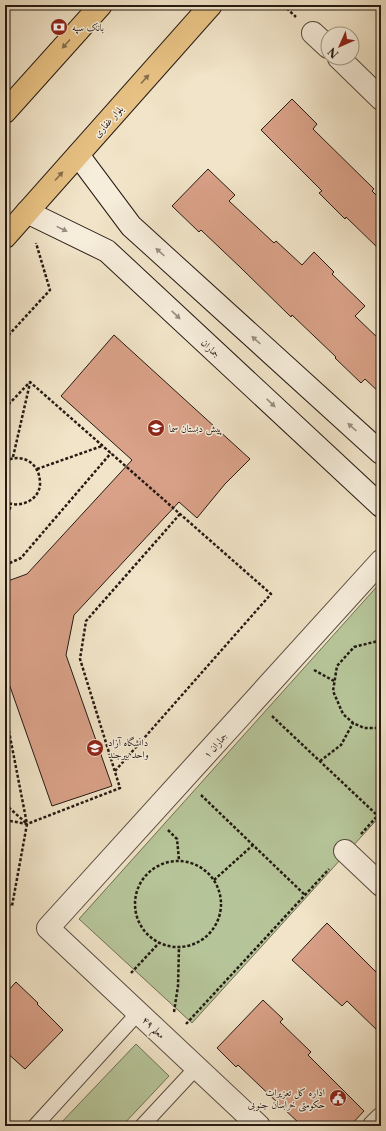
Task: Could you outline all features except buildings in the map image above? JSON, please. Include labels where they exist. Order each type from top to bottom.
[{"type":"main road","points":[[5,112],[101,5]]},
{"type":"main road","name":"بلوار غفاری","points":[[5,237],[211,5]]},
{"type":"street","points":[[347,66],[381,99]]},
{"type":"street","points":[[78,155],[131,226],[381,453]]},
{"type":"street","name":"جماران","points":[[27,212],[107,251],[381,506]]},
{"type":"street","points":[[153,294],[178,268]]},
{"type":"street","name":"جماران ۱","points":[[48,928],[381,561]]},
{"type":"street","points":[[345,851],[381,885]]},
{"type":"street","name":"معلم ۴۹","points":[[48,928],[259,1126]]},
{"type":"street","points":[[374,1126],[381,1119]]},
{"type":"lane","points":[[35,1126],[138,1013]]},
{"type":"lane","points":[[142,1126],[196,1068]]},
{"type":"path","points":[[5,339],[50,290],[27,212]]},
{"type":"path","points":[[5,408],[30,382]]},
{"type":"path","points":[[30,382],[271,594],[115,771]]},
{"type":"path","points":[[13,457],[30,382]]},
{"type":"path","points":[[37,469],[102,446]]},
{"type":"path","points":[[5,565],[21,558],[111,453]]},
{"type":"path","points":[[5,461],[13,457],[27,459],[37,469],[41,483],[36,496],[25,504],[11,505],[5,502]]},
{"type":"path","points":[[5,524],[11,505]]},
{"type":"path","points":[[5,820],[27,824],[120,788],[80,660],[86,622],[180,514]]},
{"type":"path","points":[[381,618],[380,641],[354,647],[337,666],[333,691],[343,714],[353,723],[364,728],[381,728]]},
{"type":"path","points":[[255,700],[378,816]]},
{"type":"path","points":[[5,711],[27,824],[12,906],[5,904]]},
{"type":"path","points":[[320,761],[341,745],[353,723]]},
{"type":"path","points":[[184,779],[305,895]]},
{"type":"path","points":[[5,804],[27,824]]},
{"type":"path","points":[[170,1042],[381,812]]},
{"type":"path","points":[[151,815],[177,839],[179,860]]},
{"type":"path","points":[[214,880],[253,845]]},
{"type":"path","points":[[179,860],[203,868],[214,880],[219,887],[222,912],[212,934],[190,947],[165,947],[144,933],[134,910],[138,885],[155,867],[179,860]]},
{"type":"path","points":[[114,991],[159,943]]},
{"type":"path","points":[[170,1042],[178,986],[179,947]]},
{"type":"green space","points":[[381,582],[381,815],[192,1023],[79,919]]},
{"type":"green space","points":[[136,1044],[169,1076],[122,1126],[58,1126]]},
{"type":"place","name":"بانک سپه","points":[[59,27]]},
{"type":"place","name":"پیش دبستان سما","points":[[156,428]]},
{"type":"place","name":"دانشگاه آزاد واحد بیرجند","points":[[95,748]]},
{"type":"place","name":"اداره کل تعزیرات حکومتی خراسان جنوبی","points":[[338,1098]]}]
